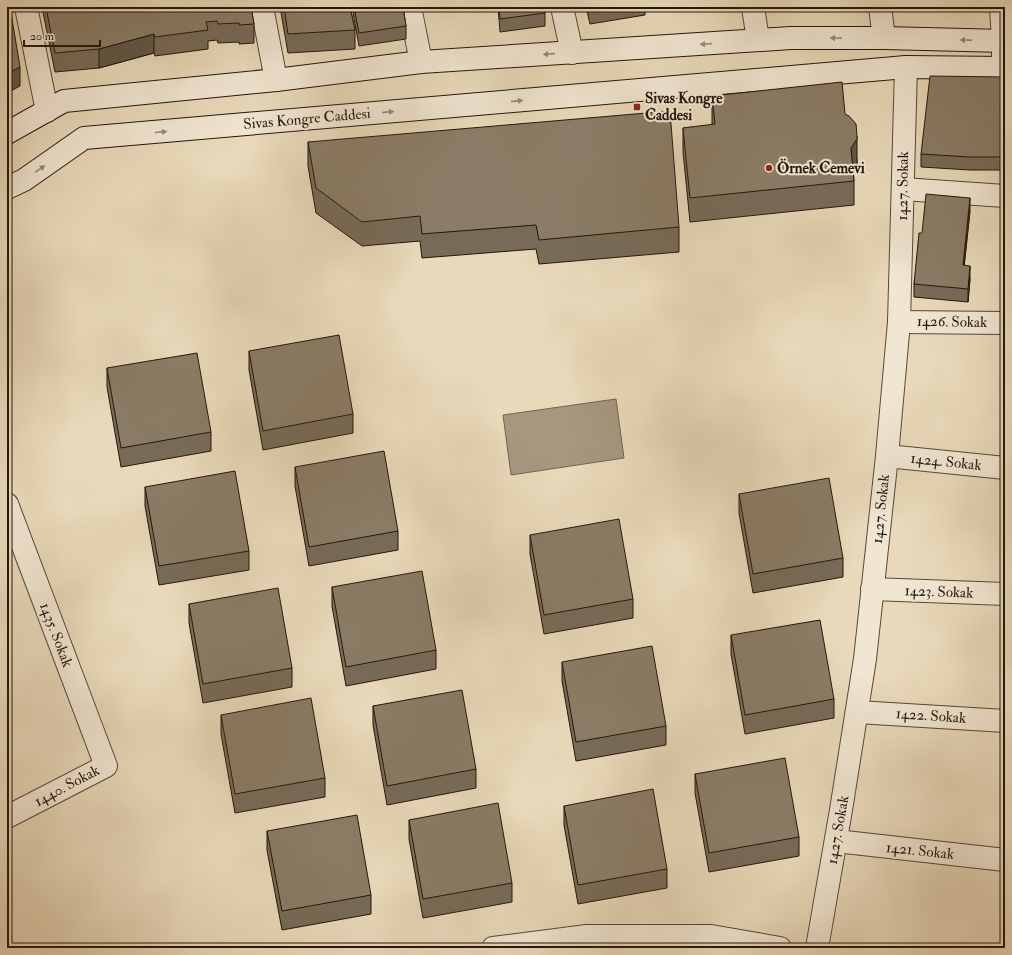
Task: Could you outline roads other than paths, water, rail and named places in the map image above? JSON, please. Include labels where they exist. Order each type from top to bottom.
[{"type":"street","points":[[26,7],[46,111]]},
{"type":"street","points":[[262,7],[276,80]]},
{"type":"street","points":[[410,7],[421,62]]},
{"type":"street","points":[[562,7],[572,53]]},
{"type":"street","points":[[753,7],[758,40]]},
{"type":"street","points":[[880,7],[884,38]]},
{"type":"street","points":[[1001,7],[1004,41],[1004,68]]},
{"type":"street","points":[[7,133],[64,101],[276,80],[421,62],[791,38],[884,38],[1004,41]]},
{"type":"street","name":"Sivas Kongre Caddesi","points":[[7,188],[24,180],[84,138],[906,67],[1004,68]]},
{"type":"street","name":"1427. Sokak","points":[[817,948],[836,841],[865,659],[887,456],[899,322],[906,67]]},
{"type":"street","points":[[903,189],[1005,196]]},
{"type":"street","name":"1426. Sokak","points":[[899,322],[1005,323]]},
{"type":"street","name":"1424. Sokak","points":[[887,456],[1005,468]]},
{"type":"street","name":"1435. Sokak","points":[[7,504],[106,766]]},
{"type":"street","name":"1423. Sokak","points":[[872,589],[1005,594]]},
{"type":"street","name":"1422. Sokak","points":[[857,712],[1005,721]]},
{"type":"street","name":"1440. Sokak","points":[[7,817],[106,766]]},
{"type":"street","name":"1421. Sokak","points":[[836,841],[1005,860]]},
{"type":"street","points":[[493,948],[711,936],[780,948]]},
{"type":"place","name":"Sivas Kongre Caddesi","points":[[637,107]]},
{"type":"place","name":"Örnek Cemevi","points":[[769,168]]}]
